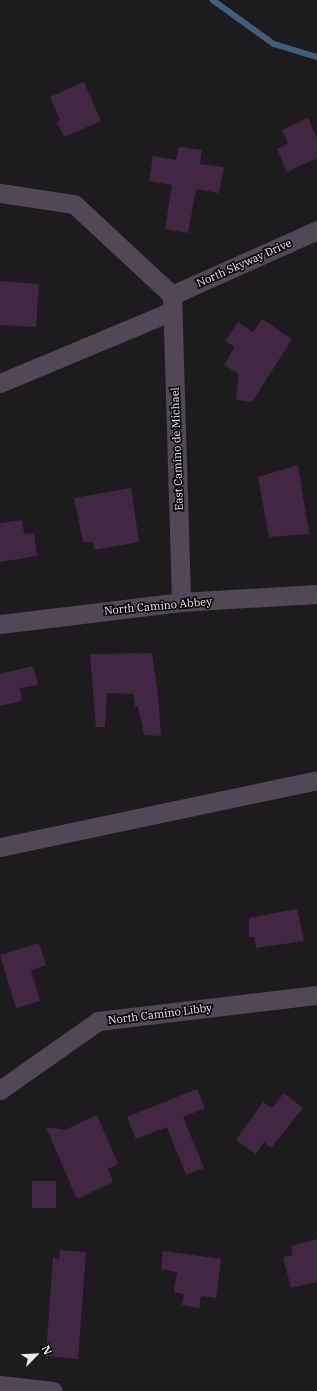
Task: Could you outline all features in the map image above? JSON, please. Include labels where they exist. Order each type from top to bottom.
[{"type":"street","points":[[0,194],[74,204],[172,303]]},
{"type":"street","name":"North Skyway Drive","points":[[0,383],[172,303],[317,230]]},
{"type":"street","name":"East Camino de Michael","points":[[172,303],[181,602]]},
{"type":"street","name":"North Camino Abbey","points":[[0,624],[181,602],[317,594]]},
{"type":"street","points":[[0,848],[317,780]]},
{"type":"street","name":"North Camino Libby","points":[[0,1090],[98,1022],[317,995]]},
{"type":"street","points":[[0,1385],[53,1391]]},
{"type":"building","points":[[84,82],[101,121],[64,137],[57,122],[60,120],[50,97]]},
{"type":"building","points":[[308,118],[317,138],[317,158],[287,172],[277,149],[288,144],[282,130]]},
{"type":"building","points":[[179,147],[202,150],[200,164],[224,167],[219,193],[196,189],[188,233],[165,229],[172,185],[149,181],[153,156],[176,160]]},
{"type":"building","points":[[0,281],[39,284],[36,327],[0,325]]},
{"type":"building","points":[[262,319],[292,339],[252,402],[236,400],[239,374],[224,365],[235,347],[225,341],[238,322],[253,332]]},
{"type":"building","points":[[298,465],[309,534],[269,537],[258,477]]},
{"type":"building","points":[[131,488],[139,542],[94,550],[93,542],[83,542],[74,498]]},
{"type":"building","points":[[22,520],[24,534],[34,533],[37,556],[0,562],[0,523]]},
{"type":"building","points":[[152,653],[158,694],[161,736],[144,735],[138,706],[135,707],[133,694],[107,693],[105,727],[96,727],[90,654]]},
{"type":"building","points":[[33,666],[38,685],[20,688],[22,701],[0,706],[0,674]]},
{"type":"building","points":[[297,909],[304,941],[256,948],[254,937],[249,937],[249,918]]},
{"type":"building","points":[[39,943],[46,965],[31,970],[40,1001],[16,1008],[0,955]]},
{"type":"building","points":[[197,1089],[205,1108],[183,1117],[204,1168],[186,1175],[167,1127],[136,1139],[127,1117]]},
{"type":"building","points":[[284,1093],[303,1108],[271,1148],[264,1142],[256,1154],[236,1140],[263,1102],[272,1108]]},
{"type":"building","points":[[97,1115],[118,1164],[108,1169],[113,1182],[77,1199],[46,1127],[65,1130]]},
{"type":"building","points":[[32,1181],[56,1181],[56,1208],[32,1208]]},
{"type":"building","points":[[317,1239],[317,1282],[291,1288],[283,1257],[293,1255],[291,1246]]},
{"type":"building","points":[[60,1250],[86,1252],[78,1359],[46,1356],[53,1257],[59,1260]]},
{"type":"building","points":[[163,1251],[221,1259],[216,1298],[201,1296],[199,1308],[182,1305],[184,1294],[174,1292],[177,1272],[161,1269]]},
{"type":"waterway","points":[[213,0],[274,44],[317,57]]}]
